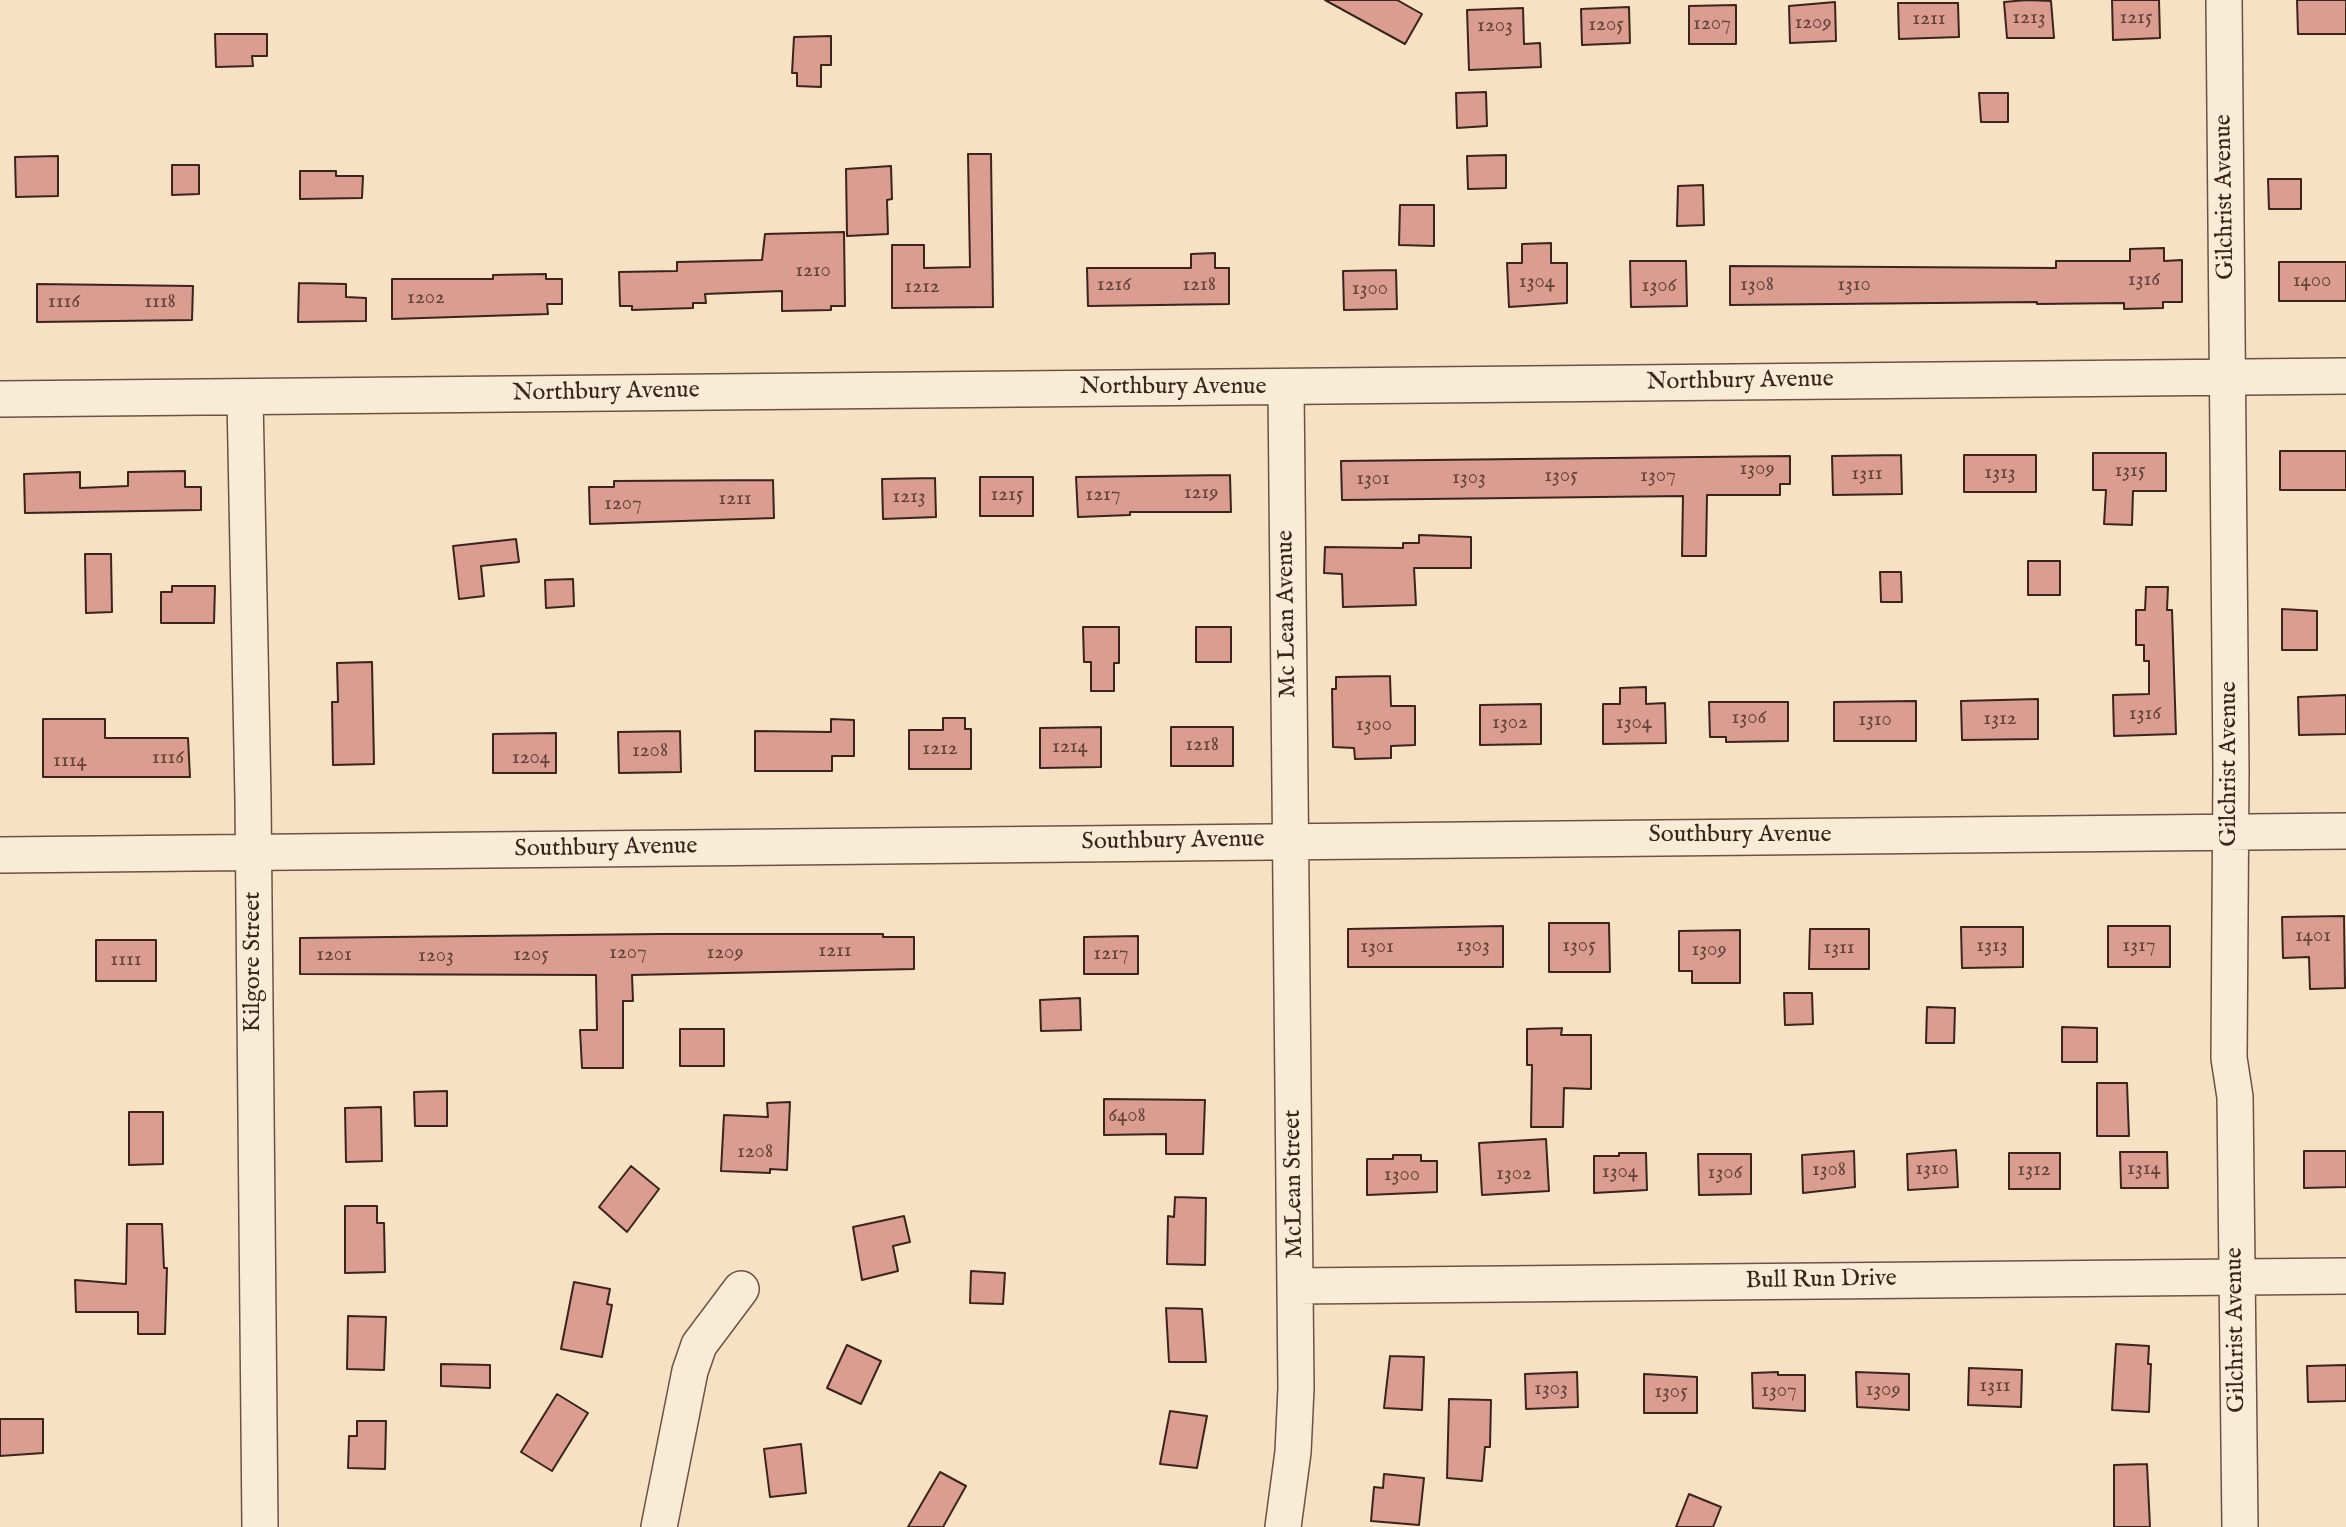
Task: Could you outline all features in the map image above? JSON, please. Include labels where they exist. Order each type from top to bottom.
[{"type":"street","name":"Gilchrist Avenue","points":[[2224,0],[2231,832],[2229,1058],[2235,1097],[2240,1527]]},
{"type":"street","name":"Northbury Avenue","points":[[0,399],[2346,376]]},
{"type":"street","name":"Mc Lean Avenue","points":[[1286,388],[1291,840]]},
{"type":"street","name":"Kilgore Street","points":[[245,398],[260,1527]]},
{"type":"street","name":"Southbury Avenue","points":[[0,855],[2346,831]]},
{"type":"street","name":"McLean Street","points":[[1283,1527],[1293,1452],[1296,1286],[1291,840]]},
{"type":"street","name":"Bull Run Drive","points":[[1296,1286],[2346,1276]]},
{"type":"street","points":[[659,1527],[690,1371],[699,1345],[741,1289]]},
{"type":"building","points":[[1325,0],[1397,0],[1422,14],[1405,44]]},
{"type":"building","points":[[2112,0],[2159,0],[2160,38],[2113,40]]},
{"type":"building","points":[[2297,0],[2346,0],[2346,34],[2298,34]]},
{"type":"building","points":[[2051,1],[2054,38],[2007,38],[2004,2]]},
{"type":"building","points":[[1835,2],[1836,41],[1790,43],[1789,6]]},
{"type":"building","points":[[1898,3],[1958,3],[1959,37],[1899,39]]},
{"type":"building","points":[[1736,5],[1736,44],[1689,44],[1689,6]]},
{"type":"building","points":[[1629,7],[1630,43],[1582,45],[1581,9]]},
{"type":"building","points":[[1523,8],[1524,44],[1540,43],[1541,67],[1469,70],[1467,10]]},
{"type":"building","points":[[215,34],[267,34],[267,56],[252,56],[253,66],[216,67]]},
{"type":"building","points":[[831,36],[831,65],[821,65],[821,87],[797,86],[797,73],[792,73],[794,37]]},
{"type":"building","points":[[1486,92],[1487,126],[1457,128],[1456,93]]},
{"type":"building","points":[[1979,93],[2008,93],[2008,122],[1981,122]]},
{"type":"building","points":[[968,154],[991,154],[993,307],[892,308],[892,245],[924,245],[924,268],[970,267]]},
{"type":"building","points":[[1506,155],[1506,188],[1468,189],[1467,156]]},
{"type":"building","points":[[58,156],[58,196],[16,197],[15,157]]},
{"type":"building","points":[[172,165],[199,165],[199,194],[172,195]]},
{"type":"building","points":[[891,166],[892,199],[887,200],[888,234],[847,236],[846,169]]},
{"type":"building","points":[[300,171],[336,171],[336,176],[363,176],[362,198],[300,199]]},
{"type":"building","points":[[2268,179],[2301,179],[2301,209],[2269,209]]},
{"type":"building","points":[[1703,185],[1704,225],[1677,226],[1678,186]]},
{"type":"building","points":[[1400,205],[1434,205],[1434,246],[1399,245]]},
{"type":"building","points":[[844,232],[845,306],[831,306],[831,310],[782,311],[782,291],[705,294],[706,303],[693,303],[693,308],[632,310],[632,306],[620,306],[619,272],[677,271],[677,262],[762,260],[765,234]]},
{"type":"building","points":[[1551,243],[1551,263],[1567,263],[1567,303],[1509,307],[1507,263],[1522,263],[1522,244]]},
{"type":"building","points":[[2164,248],[2164,261],[2182,260],[2182,302],[2163,302],[2163,308],[2124,309],[2124,303],[2037,302],[1730,305],[1730,266],[2056,268],[2056,261],[2130,261],[2130,249]]},
{"type":"building","points":[[1215,253],[1215,268],[1229,268],[1229,304],[1088,306],[1087,268],[1191,268],[1191,254]]},
{"type":"building","points":[[1630,261],[1686,261],[1687,306],[1631,307]]},
{"type":"building","points":[[2279,262],[2346,262],[2346,301],[2279,301]]},
{"type":"building","points":[[1396,270],[1397,309],[1344,310],[1343,271]]},
{"type":"building","points":[[546,274],[546,279],[562,279],[562,304],[547,304],[548,314],[392,319],[392,279],[493,279],[493,275]]},
{"type":"building","points":[[299,283],[346,284],[346,297],[366,298],[366,321],[298,322]]},
{"type":"building","points":[[37,284],[193,286],[192,320],[37,322]]},
{"type":"building","points":[[2280,451],[2346,451],[2346,490],[2280,490]]},
{"type":"building","points":[[2093,453],[2166,453],[2166,491],[2133,491],[2132,525],[2104,524],[2106,490],[2093,490]]},
{"type":"building","points":[[1901,455],[1902,494],[1833,495],[1832,456]]},
{"type":"building","points":[[1964,455],[2036,455],[2036,492],[1964,492]]},
{"type":"building","points":[[1790,456],[1790,484],[1780,484],[1780,495],[1707,495],[1706,556],[1682,556],[1683,496],[1342,500],[1341,461]]},
{"type":"building","points":[[185,471],[185,487],[201,487],[201,510],[25,513],[24,474],[80,472],[80,488],[128,486],[128,472]]},
{"type":"building","points":[[1230,475],[1231,512],[1130,512],[1130,515],[1078,517],[1076,477]]},
{"type":"building","points":[[980,477],[1033,477],[1033,516],[980,516]]},
{"type":"building","points":[[935,478],[936,517],[883,519],[882,479]]},
{"type":"building","points":[[773,480],[774,518],[590,524],[589,487],[614,487],[614,481]]},
{"type":"building","points":[[1419,535],[1471,537],[1471,568],[1414,568],[1416,605],[1343,607],[1342,574],[1324,573],[1325,547],[1403,548],[1403,543],[1419,543]]},
{"type":"building","points":[[516,539],[519,562],[481,566],[484,596],[459,599],[453,546]]},
{"type":"building","points":[[85,554],[111,554],[112,612],[86,613]]},
{"type":"building","points":[[2028,561],[2060,561],[2060,595],[2028,595]]},
{"type":"building","points":[[1880,572],[1901,572],[1902,602],[1881,602]]},
{"type":"building","points":[[573,579],[574,606],[546,608],[545,580]]},
{"type":"building","points":[[172,586],[215,586],[214,623],[161,623],[161,592],[172,592]]},
{"type":"building","points":[[2146,587],[2168,587],[2167,610],[2172,610],[2176,734],[2114,736],[2113,695],[2149,694],[2149,661],[2144,661],[2144,645],[2136,645],[2136,610],[2145,610]]},
{"type":"building","points":[[2282,609],[2317,611],[2317,650],[2282,650]]},
{"type":"building","points":[[1083,627],[1119,627],[1119,663],[1114,663],[1114,691],[1091,691],[1091,662],[1084,662]]},
{"type":"building","points":[[1196,627],[1231,627],[1231,662],[1196,662]]},
{"type":"building","points":[[372,662],[374,764],[333,765],[332,702],[338,702],[337,663]]},
{"type":"building","points":[[1390,676],[1391,706],[1415,706],[1415,745],[1391,746],[1391,758],[1355,759],[1354,748],[1333,747],[1332,689],[1336,689],[1336,677]]},
{"type":"building","points":[[1646,687],[1646,704],[1665,703],[1666,743],[1603,744],[1603,704],[1620,704],[1620,688]]},
{"type":"building","points":[[2346,695],[2346,734],[2299,735],[2298,697]]},
{"type":"building","points":[[2038,699],[2038,739],[1962,740],[1961,701]]},
{"type":"building","points":[[1916,701],[1916,741],[1834,741],[1834,702]]},
{"type":"building","points":[[1709,702],[1788,702],[1788,741],[1726,742],[1726,737],[1710,737]]},
{"type":"building","points":[[1541,704],[1541,744],[1480,745],[1480,705]]},
{"type":"building","points":[[943,718],[965,718],[965,729],[971,729],[971,769],[909,769],[909,730],[943,730]]},
{"type":"building","points":[[43,719],[105,719],[105,738],[188,738],[190,777],[43,777]]},
{"type":"building","points":[[831,719],[854,720],[854,756],[832,756],[832,771],[755,771],[755,731],[831,732]]},
{"type":"building","points":[[1101,727],[1101,767],[1040,768],[1040,728]]},
{"type":"building","points":[[1171,727],[1233,727],[1233,766],[1171,766]]},
{"type":"building","points":[[680,731],[681,772],[619,773],[618,732]]},
{"type":"building","points":[[556,733],[556,773],[493,773],[493,734]]},
{"type":"building","points":[[2344,916],[2345,988],[2310,989],[2309,957],[2283,958],[2282,917]]},
{"type":"building","points":[[1549,923],[1609,923],[1610,972],[1549,972]]},
{"type":"building","points":[[1503,926],[1503,967],[1348,967],[1348,929]]},
{"type":"building","points":[[2108,926],[2170,926],[2170,967],[2108,967]]},
{"type":"building","points":[[1961,927],[2023,927],[2023,967],[1962,968]]},
{"type":"building","points":[[1810,929],[1869,929],[1869,969],[1809,969]]},
{"type":"building","points":[[1740,930],[1740,983],[1692,983],[1692,971],[1679,971],[1679,931]]},
{"type":"building","points":[[883,934],[883,937],[914,937],[914,969],[632,975],[633,1001],[623,1001],[623,1068],[582,1068],[580,1030],[597,1030],[596,975],[300,974],[300,938]]},
{"type":"building","points":[[1138,936],[1138,974],[1084,974],[1084,937]]},
{"type":"building","points":[[96,940],[156,940],[156,981],[96,981]]},
{"type":"building","points":[[1784,993],[1812,993],[1813,1024],[1785,1025]]},
{"type":"building","points":[[1080,998],[1081,1030],[1041,1031],[1040,1000]]},
{"type":"building","points":[[1927,1007],[1955,1008],[1954,1043],[1926,1043]]},
{"type":"building","points":[[2062,1027],[2097,1028],[2097,1062],[2062,1062]]},
{"type":"building","points":[[1562,1028],[1561,1035],[1591,1035],[1591,1089],[1564,1088],[1563,1127],[1531,1127],[1532,1065],[1527,1065],[1527,1029]]},
{"type":"building","points":[[680,1029],[724,1029],[724,1066],[680,1066]]},
{"type":"building","points":[[2097,1083],[2127,1083],[2129,1136],[2097,1136]]},
{"type":"building","points":[[447,1091],[447,1126],[415,1126],[414,1092]]},
{"type":"building","points":[[1104,1099],[1205,1100],[1203,1154],[1166,1154],[1166,1134],[1104,1135]]},
{"type":"building","points":[[790,1102],[787,1170],[770,1169],[770,1173],[721,1171],[724,1115],[768,1117],[767,1103]]},
{"type":"building","points":[[381,1107],[382,1161],[346,1162],[345,1108]]},
{"type":"building","points":[[129,1112],[163,1112],[163,1164],[129,1165]]},
{"type":"building","points":[[1546,1139],[1549,1191],[1482,1195],[1479,1143]]},
{"type":"building","points":[[1956,1150],[1958,1187],[1908,1190],[1907,1154]]},
{"type":"building","points":[[1854,1151],[1855,1187],[1803,1193],[1802,1155]]},
{"type":"building","points":[[2304,1151],[2346,1151],[2346,1187],[2304,1188]]},
{"type":"building","points":[[2120,1152],[2167,1152],[2168,1188],[2121,1188]]},
{"type":"building","points":[[1619,1153],[1646,1153],[1647,1190],[1594,1193],[1594,1156],[1619,1156]]},
{"type":"building","points":[[2009,1153],[2060,1153],[2060,1189],[2009,1189]]},
{"type":"building","points":[[1698,1154],[1751,1154],[1751,1194],[1699,1195]]},
{"type":"building","points":[[1393,1155],[1421,1155],[1421,1161],[1437,1161],[1437,1192],[1367,1195],[1367,1159],[1393,1159]]},
{"type":"building","points":[[631,1166],[659,1189],[627,1232],[599,1207]]},
{"type":"building","points":[[1175,1197],[1206,1198],[1205,1265],[1167,1264],[1168,1216],[1174,1217]]},
{"type":"building","points":[[345,1206],[377,1206],[377,1223],[384,1223],[385,1272],[345,1273]]},
{"type":"building","points":[[904,1216],[910,1242],[893,1246],[898,1271],[862,1280],[853,1227]]},
{"type":"building","points":[[127,1224],[162,1224],[164,1268],[167,1268],[165,1334],[138,1334],[138,1312],[76,1312],[75,1280],[126,1284]]},
{"type":"building","points":[[971,1271],[1005,1273],[1003,1304],[970,1303]]},
{"type":"building","points":[[574,1282],[610,1289],[607,1304],[612,1305],[602,1357],[561,1349]]},
{"type":"building","points":[[1166,1308],[1202,1309],[1206,1362],[1169,1362]]},
{"type":"building","points":[[348,1316],[386,1317],[384,1370],[347,1369]]},
{"type":"building","points":[[2116,1344],[2149,1346],[2149,1412],[2112,1410]]},
{"type":"building","points":[[847,1345],[881,1361],[861,1404],[827,1388]]},
{"type":"building","points":[[1390,1356],[1424,1357],[1422,1410],[1384,1408]]},
{"type":"building","points":[[441,1364],[490,1365],[490,1388],[441,1386]]},
{"type":"building","points":[[2346,1365],[2346,1401],[2308,1402],[2307,1366]]},
{"type":"building","points":[[1969,1368],[2022,1370],[2021,1407],[1968,1405]]},
{"type":"building","points":[[1577,1372],[1578,1407],[1526,1409],[1525,1374]]},
{"type":"building","points":[[1778,1372],[1778,1375],[1805,1375],[1805,1411],[1753,1408],[1752,1373]]},
{"type":"building","points":[[1856,1372],[1909,1374],[1909,1410],[1857,1407]]},
{"type":"building","points":[[1644,1374],[1697,1377],[1697,1413],[1644,1413]]},
{"type":"building","points":[[557,1394],[588,1413],[552,1471],[521,1452]]},
{"type":"building","points":[[1449,1399],[1491,1400],[1490,1447],[1485,1447],[1482,1481],[1447,1478]]},
{"type":"building","points":[[1170,1411],[1207,1416],[1197,1468],[1160,1464]]},
{"type":"building","points":[[0,1419],[43,1419],[43,1453],[0,1456]]},
{"type":"building","points":[[357,1421],[386,1421],[385,1469],[348,1468],[349,1436],[357,1436]]},
{"type":"building","points":[[801,1444],[806,1493],[770,1497],[764,1449]]},
{"type":"building","points":[[2147,1464],[2150,1527],[2114,1527],[2114,1465]]},
{"type":"building","points":[[940,1472],[966,1486],[943,1527],[908,1527]]},
{"type":"building","points":[[1384,1474],[1424,1478],[1419,1525],[1371,1521],[1374,1487],[1383,1488]]},
{"type":"building","points":[[1689,1494],[1721,1507],[1713,1527],[1676,1527]]}]
